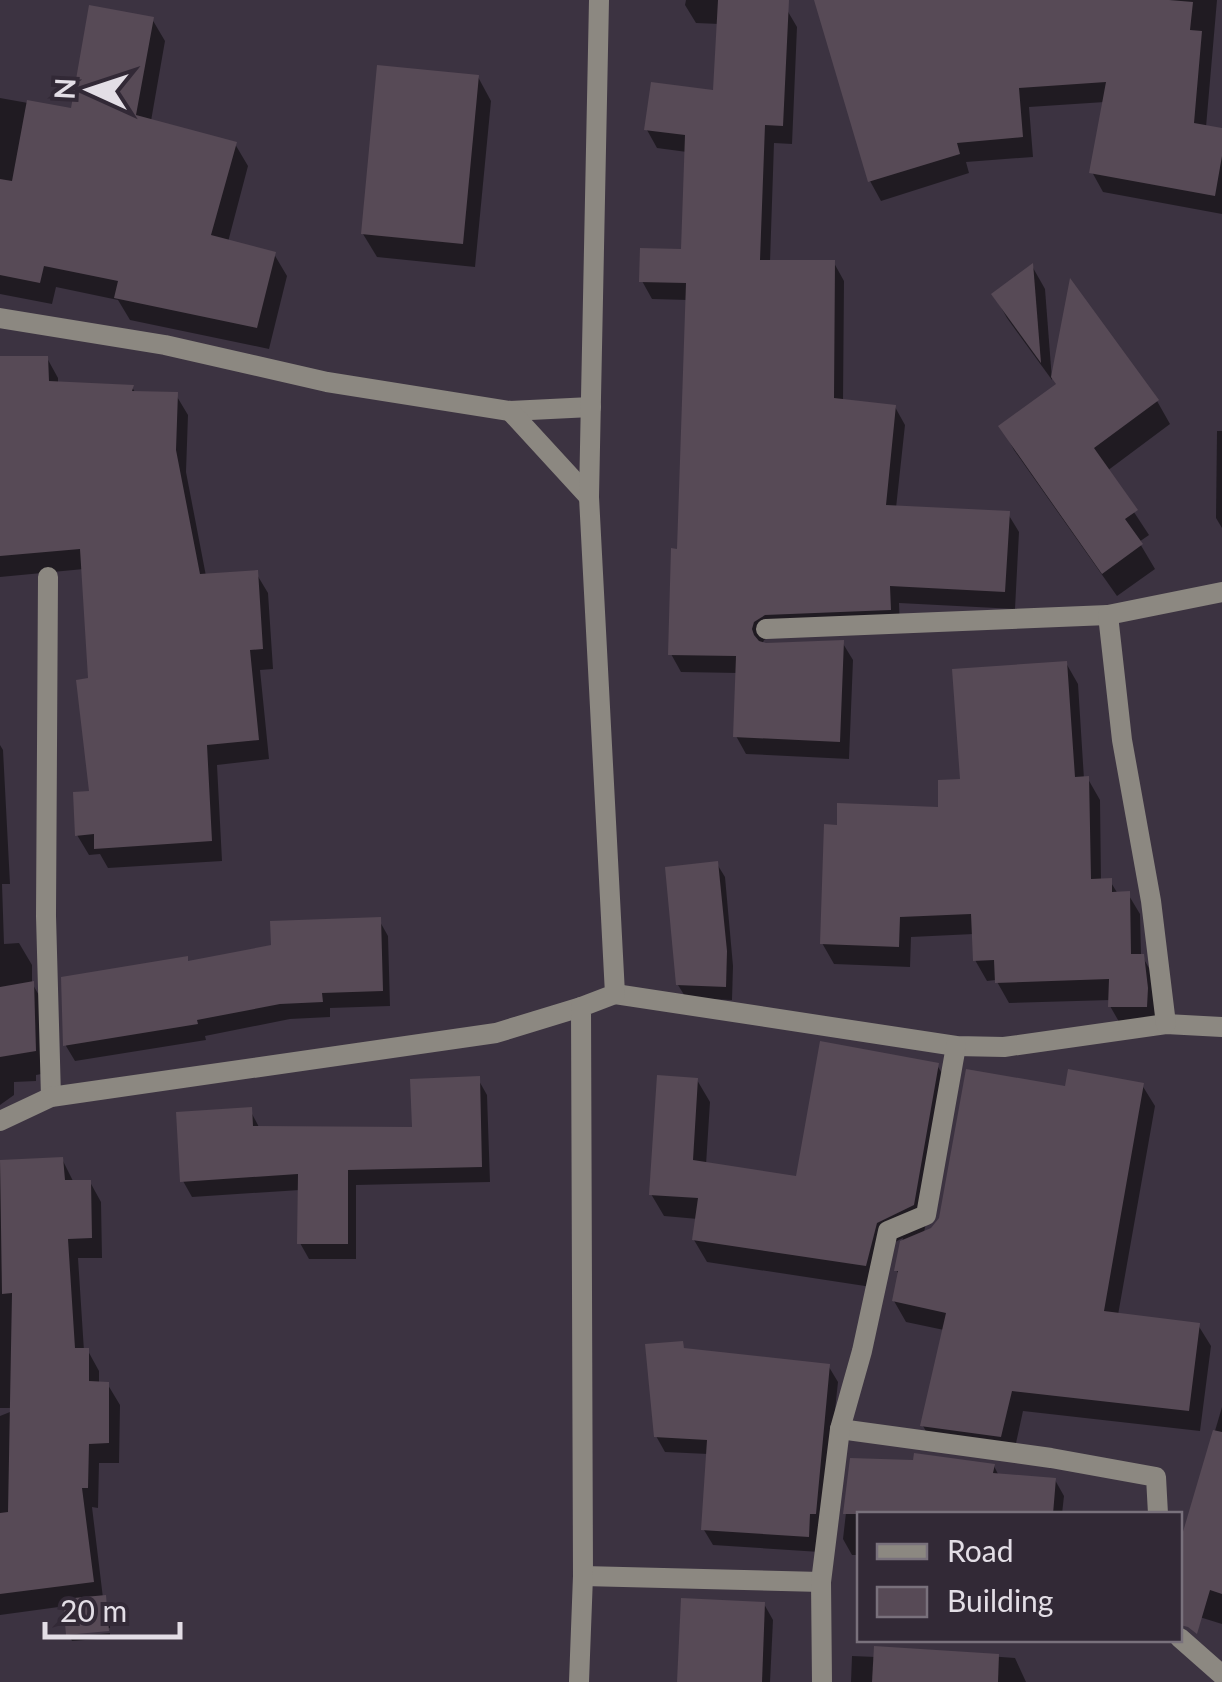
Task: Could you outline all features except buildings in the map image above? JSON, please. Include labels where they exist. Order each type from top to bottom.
[{"type":"street","points":[[600,0],[590,496],[615,994]]},
{"type":"street","points":[[0,318],[164,346],[327,382],[510,411],[591,406]]},
{"type":"street","points":[[510,411],[590,496]]},
{"type":"street","points":[[48,577],[46,916],[51,1097]]},
{"type":"street","points":[[766,628],[1108,615],[1222,592]]},
{"type":"street","points":[[1108,615],[1122,740],[1151,901],[1166,1024]]},
{"type":"street","points":[[0,1122],[51,1097],[496,1034],[615,994],[956,1046],[1004,1048],[1166,1024],[1222,1028]]},
{"type":"street","points":[[579,1682],[583,1576],[580,1007]]},
{"type":"street","points":[[822,1682],[821,1582],[840,1430],[888,1231],[926,1215],[956,1046]]},
{"type":"street","points":[[840,1430],[1051,1458],[1156,1477],[1158,1512]]},
{"type":"street","points":[[583,1576],[821,1582]]},
{"type":"street","points":[[1182,1640],[1222,1675]]}]
